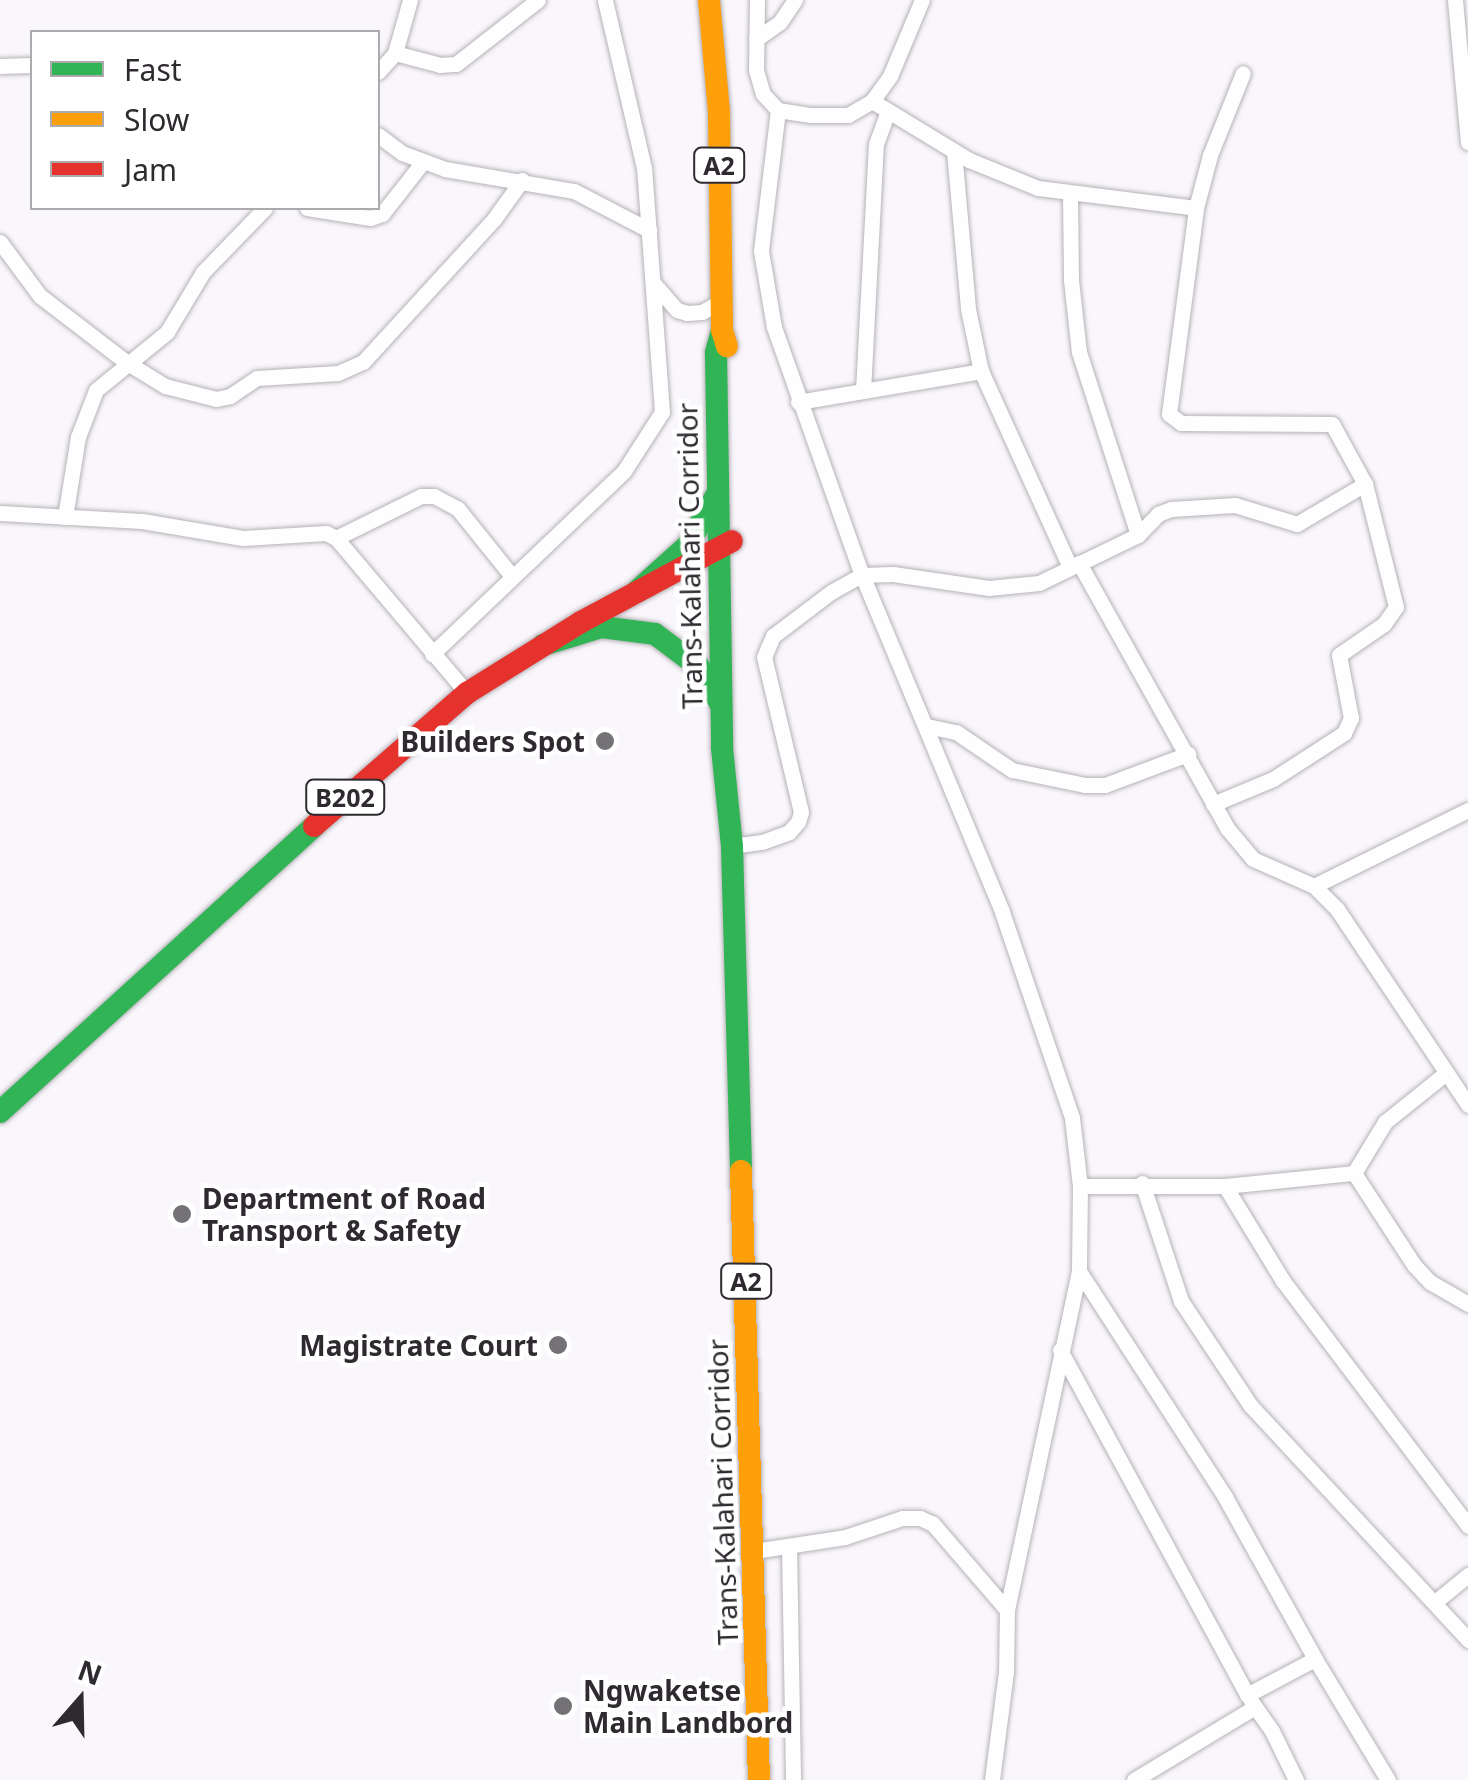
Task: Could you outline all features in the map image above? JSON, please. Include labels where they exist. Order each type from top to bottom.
[{"type":"main road","name":"Trans-Kalahari Corridor","points":[[710,0],[718,113],[722,330],[729,353],[722,707],[732,846],[760,1780]]},
{"type":"main road","name":"Trans-Kalahari Corridor","points":[[722,330],[716,354],[734,748],[728,782]]},
{"type":"main road","points":[[636,592],[688,545],[720,488]]},
{"type":"main road","name":"B202","points":[[0,1112],[409,740],[467,693],[543,645],[726,544]]},
{"type":"main road","points":[[543,645],[602,627],[655,634],[699,667],[722,707]]},
{"type":"street","points":[[380,70],[395,53],[410,0]]},
{"type":"street","points":[[395,53],[440,66],[456,64],[538,0]]},
{"type":"street","points":[[432,654],[510,575],[578,518],[624,470],[662,412],[644,168],[605,0]]},
{"type":"street","points":[[757,0],[756,70],[763,94],[778,110],[848,115],[872,101],[890,76],[922,0]]},
{"type":"street","points":[[756,39],[780,22],[795,0]]},
{"type":"street","points":[[1455,0],[1468,142]]},
{"type":"street","points":[[0,66],[30,66]]},
{"type":"street","points":[[1213,804],[1273,779],[1337,740],[1351,718],[1339,654],[1384,624],[1396,607],[1365,484],[1332,424],[1182,423],[1169,414],[1196,208],[1210,155],[1243,73]]},
{"type":"street","points":[[872,101],[954,152],[1008,176],[1070,195],[1196,208]]},
{"type":"street","points":[[778,110],[761,252],[774,328],[862,575],[927,726],[1052,1050],[1072,1118],[1080,1186],[1079,1271],[1007,1610],[1006,1672],[992,1780]]},
{"type":"street","points":[[863,391],[876,144],[888,110]]},
{"type":"street","points":[[380,136],[422,162],[574,191],[649,230]]},
{"type":"street","points":[[954,152],[968,309],[981,371],[1075,565],[1188,754],[1226,828],[1253,858],[1314,886],[1366,949],[1468,1105]]},
{"type":"street","points":[[320,210],[370,218],[382,214],[422,162]]},
{"type":"street","points":[[0,242],[40,296],[126,362],[165,386],[216,399],[230,396],[257,378],[349,370],[374,351],[415,308],[522,180]]},
{"type":"street","points":[[1070,195],[1071,280],[1079,352],[1138,535]]},
{"type":"street","points":[[65,517],[84,414],[96,390],[167,332],[202,272],[263,210]]},
{"type":"street","points":[[654,284],[678,310],[687,313],[702,312],[721,301]]},
{"type":"street","points":[[798,402],[981,371]]},
{"type":"street","points":[[732,846],[789,832],[801,812],[764,657],[766,645],[831,592],[862,575],[892,574],[989,588],[1040,583],[1138,535],[1158,514],[1187,505],[1254,508],[1297,524],[1365,484]]},
{"type":"street","points":[[4,516],[142,521],[243,538],[309,533],[336,538],[422,496],[434,496],[458,509],[510,575]]},
{"type":"street","points":[[336,538],[467,693]]},
{"type":"street","points":[[927,726],[956,732],[1012,770],[1084,786],[1105,785],[1188,754]]},
{"type":"street","points":[[1314,886],[1468,810]]},
{"type":"street","points":[[1354,1173],[1385,1122],[1446,1074]]},
{"type":"street","points":[[1080,1186],[1225,1186],[1354,1173]]},
{"type":"street","points":[[1354,1173],[1414,1266],[1430,1282],[1468,1304]]},
{"type":"street","points":[[1142,1183],[1181,1301],[1250,1405],[1468,1640]]},
{"type":"street","points":[[1225,1186],[1282,1281],[1468,1526]]},
{"type":"street","points":[[1079,1271],[1225,1497],[1388,1780]]},
{"type":"street","points":[[1060,1350],[1251,1701],[1272,1730],[1296,1780]]},
{"type":"street","points":[[754,1551],[845,1537],[902,1518],[920,1518],[933,1524],[1007,1610]]},
{"type":"street","points":[[788,1546],[793,1780]]},
{"type":"street","points":[[1435,1602],[1468,1575]]},
{"type":"street","points":[[1134,1780],[1315,1659]]},
{"type":"traffic: fast","points":[[722,330],[716,353],[722,748],[732,846],[741,1171]]},
{"type":"traffic: fast","points":[[636,592],[688,545],[717,494]]},
{"type":"traffic: fast","points":[[543,645],[601,627],[655,634],[699,667],[721,705]]},
{"type":"traffic: fast","points":[[0,1112],[314,826]]},
{"type":"traffic: slow","points":[[709,0],[719,113],[722,330],[727,346]]},
{"type":"traffic: slow","points":[[741,1171],[759,1780]]},
{"type":"traffic: jam","points":[[314,826],[467,693],[581,622],[732,541]]},
{"type":"place","name":"Builders Spot","points":[[605,741]]},
{"type":"place","name":"Department of Road Transport & Safety","points":[[182,1214]]},
{"type":"place","name":"Magistrate Court","points":[[558,1345]]},
{"type":"place","name":"Ngwaketse Main Landbord","points":[[563,1706]]}]
